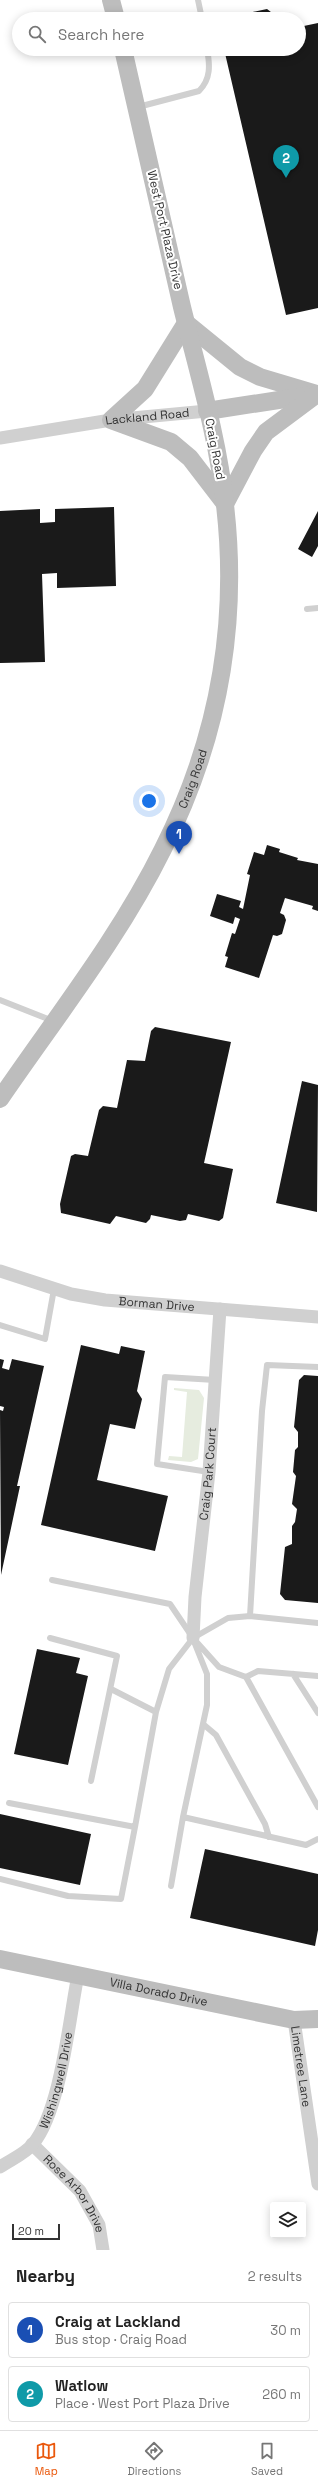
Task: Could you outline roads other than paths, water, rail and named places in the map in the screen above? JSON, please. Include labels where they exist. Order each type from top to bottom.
[{"type":"main road","points":[[112,0],[115,12]]},
{"type":"main road","name":"West Port Plaza Drive","points":[[125,56],[207,410]]},
{"type":"main road","points":[[186,323],[240,367],[260,377],[318,394],[266,432],[253,451],[225,504],[190,458],[171,442],[111,420],[145,388],[186,323]]},
{"type":"main road","name":"Lackland Road","points":[[207,410],[318,394]]},
{"type":"main road","name":"Craig Road","points":[[0,1099],[127,914],[164,849],[206,741],[220,691],[228,618],[230,574],[225,504],[207,410]]},
{"type":"main road","name":"Villa Dorado Drive","points":[[0,1959],[294,2020],[318,2019]]},
{"type":"street","name":"Lackland Road","points":[[0,438],[111,420],[207,410]]},
{"type":"street","name":"Borman Drive","points":[[0,1271],[54,1289],[105,1300],[318,1317]]},
{"type":"street","name":"Craig Park Court","points":[[193,1638],[195,1597],[209,1472],[220,1309]]},
{"type":"street","name":"Wishingwell Drive","points":[[0,2167],[32,2144],[46,2118],[56,2087],[78,1974]]},
{"type":"street","name":"Limetree Lane","points":[[294,2020],[318,2184]]},
{"type":"street","name":"Rose Arbor Drive","points":[[32,2144],[80,2190],[99,2225],[103,2250]]},
{"type":"lane","points":[[198,0],[201,12]]},
{"type":"lane","points":[[136,108],[199,90],[206,84],[209,74],[208,56]]},
{"type":"lane","points":[[307,609],[318,608]]},
{"type":"lane","points":[[0,1000],[54,1022]]},
{"type":"lane","points":[[0,1325],[46,1339],[54,1289]]},
{"type":"lane","points":[[250,1616],[262,1412],[267,1365],[318,1367]]},
{"type":"lane","points":[[209,1472],[157,1464],[165,1377],[215,1380]]},
{"type":"lane","points":[[52,1580],[170,1604],[193,1638],[219,1667],[246,1677],[295,1769],[318,1807]]},
{"type":"lane","points":[[0,1879],[68,1896],[121,1900],[156,1712],[169,1669],[193,1638],[228,1618],[250,1616],[318,1622]]},
{"type":"lane","points":[[50,1638],[117,1656],[91,1781]]},
{"type":"lane","points":[[171,1886],[183,1818],[207,1705],[207,1674],[193,1638]]},
{"type":"lane","points":[[246,1677],[258,1671],[318,1676]]},
{"type":"lane","points":[[293,1674],[318,1713]]},
{"type":"lane","points":[[111,1689],[156,1712]]},
{"type":"lane","points":[[203,1724],[216,1735],[265,1824],[268,1837]]},
{"type":"lane","points":[[9,1803],[135,1827]]},
{"type":"lane","points":[[183,1818],[306,1845],[318,1839]]},
{"type":"place","name":"Watlow","points":[[286,178]]},
{"type":"place","name":"Craig at Lackland","points":[[179,854]]}]
